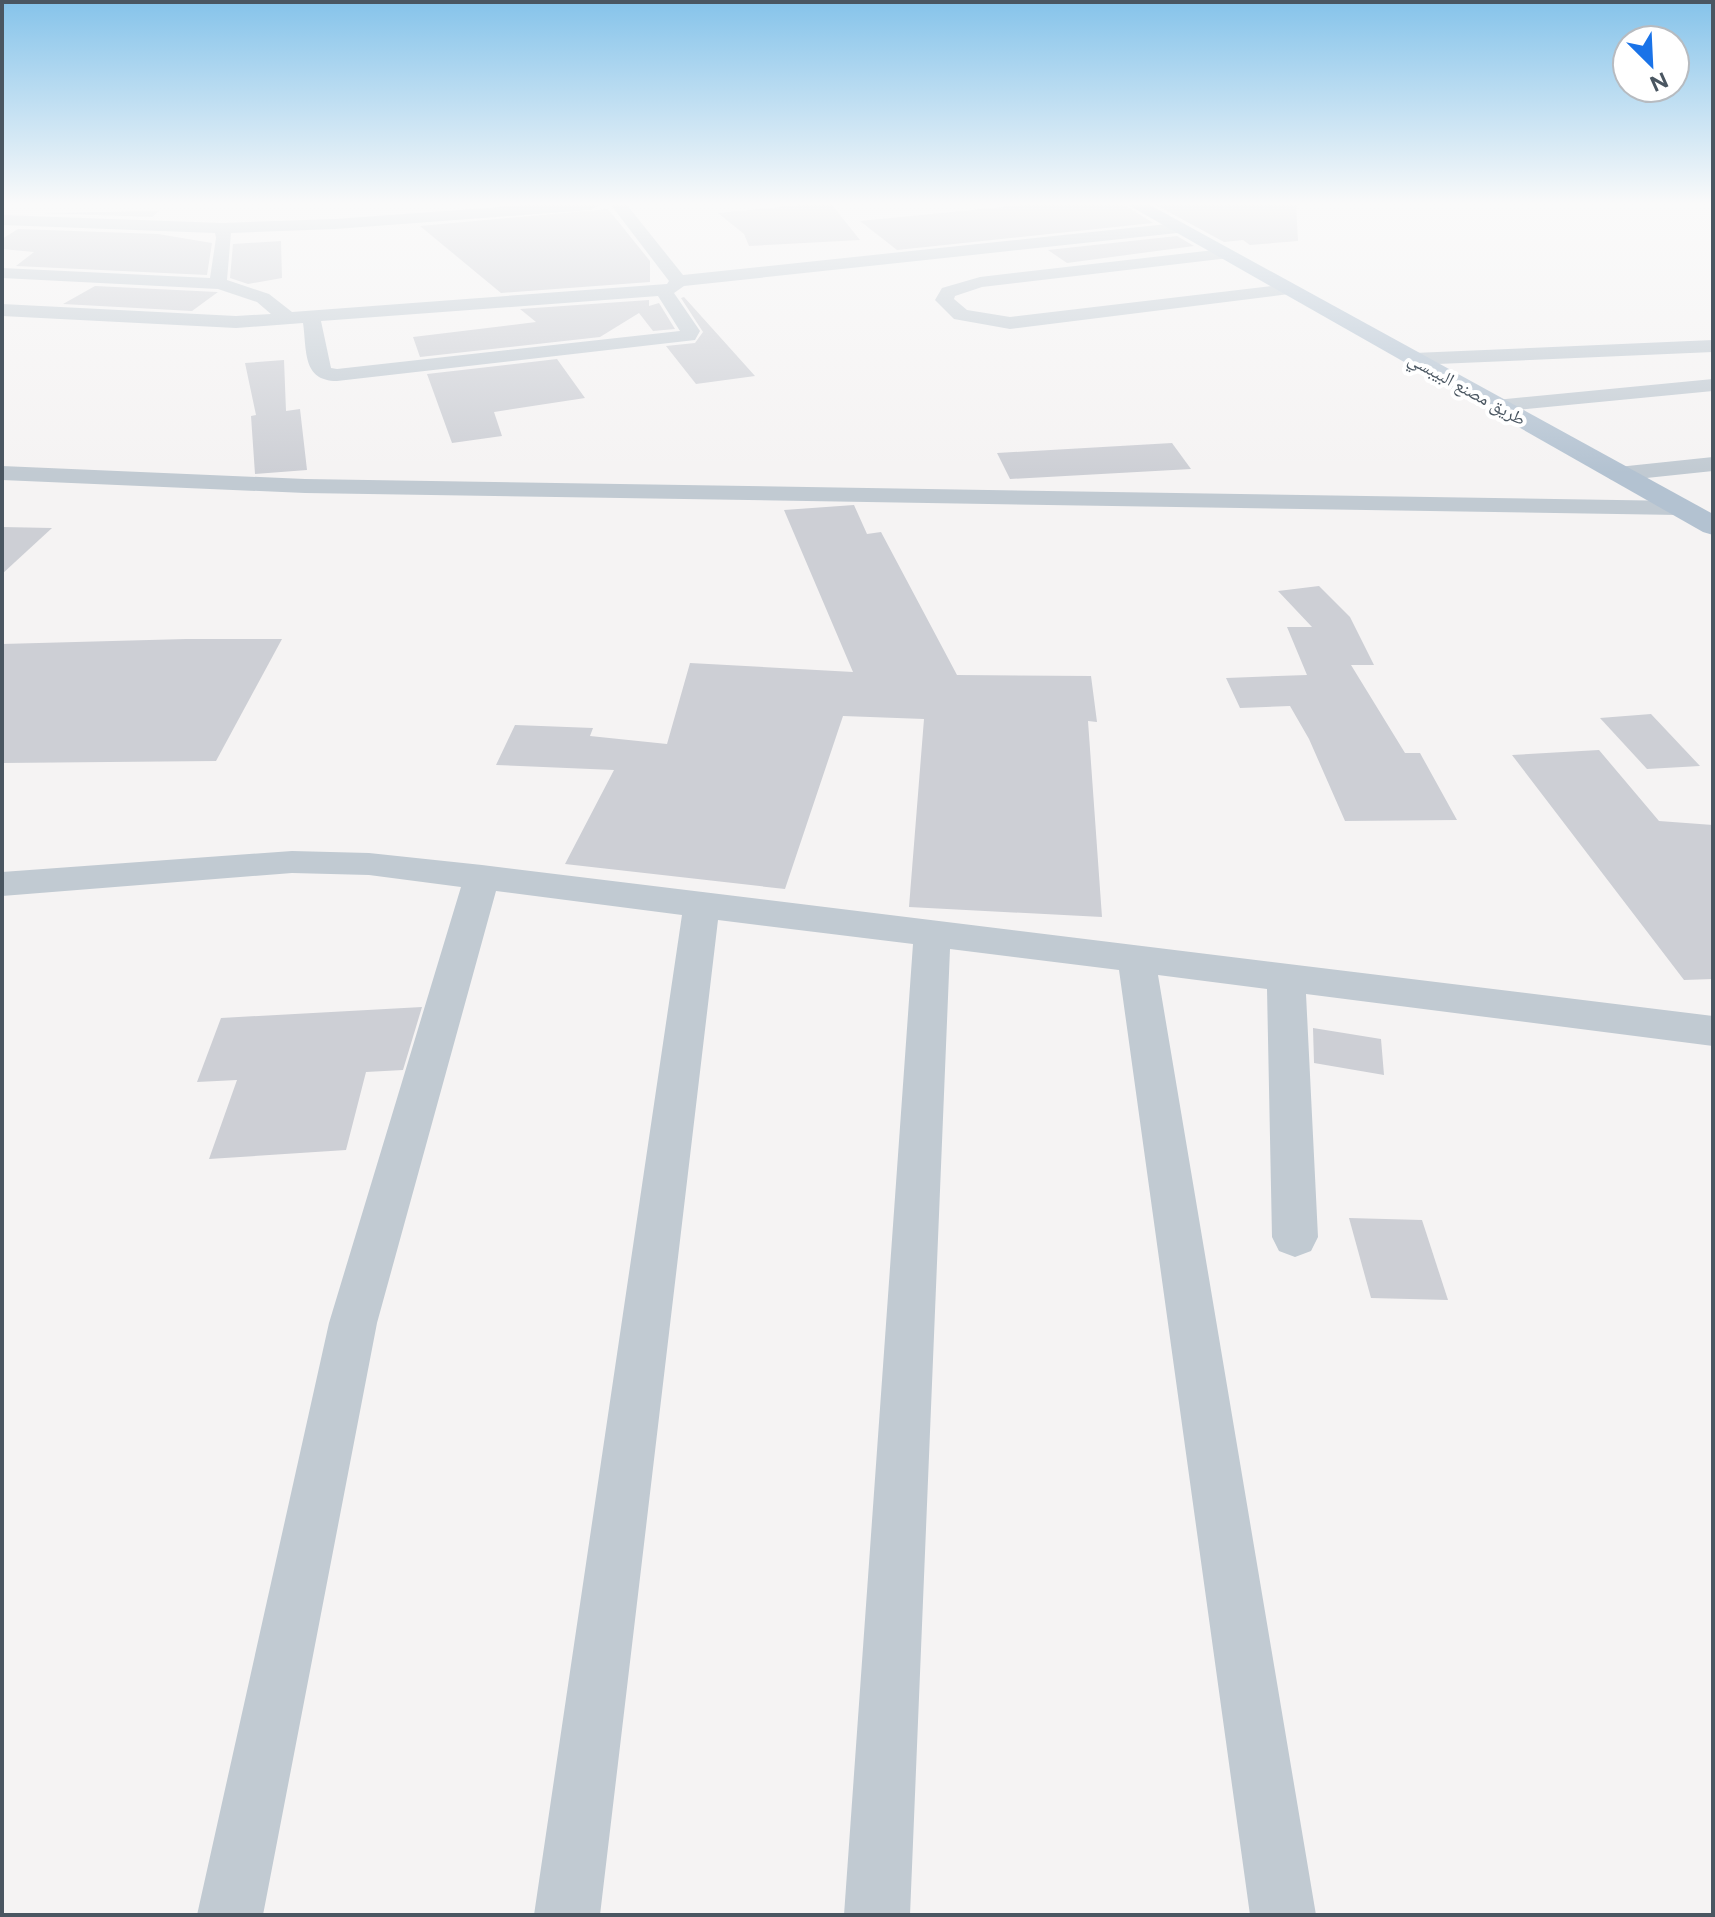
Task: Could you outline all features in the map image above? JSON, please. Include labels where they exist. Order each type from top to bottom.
[{"type":"main road","name":"طريق مصنع البيبسي","points":[[1299,294],[1713,526]]},
{"type":"street","points":[[252,294],[263,298],[289,319]]},
{"type":"street","points":[[2,310],[217,322],[289,319],[564,294]]},
{"type":"street","points":[[311,317],[321,371],[327,375],[337,375],[688,336],[690,331],[674,294]]},
{"type":"street","points":[[947,294],[944,300],[961,315],[1010,323],[1244,294]]},
{"type":"street","points":[[1414,359],[1713,346]]},
{"type":"street","points":[[1692,347],[1713,359]]},
{"type":"street","points":[[1496,406],[1713,385]]},
{"type":"street","points":[[1618,474],[1713,464]]},
{"type":"street","points":[[2,473],[305,486],[1679,508]]},
{"type":"street","points":[[2,884],[292,862],[369,864],[1713,1031]]},
{"type":"street","points":[[230,1915],[353,1323],[482,877]]},
{"type":"street","points":[[567,1915],[702,904]]},
{"type":"street","points":[[877,1915],[932,934]]},
{"type":"street","points":[[1136,959],[1283,1915]]},
{"type":"street","points":[[1286,978],[1295,1237]]},
{"type":"building","points":[[80,294],[215,294],[192,311],[63,304]]},
{"type":"building","points":[[684,297],[755,376],[696,384],[666,346],[695,343],[703,332],[681,298]]},
{"type":"building","points":[[649,300],[649,306],[659,303],[675,329],[653,331],[639,313],[600,337],[420,357],[413,337],[536,322],[520,309]]},
{"type":"building","points":[[557,359],[585,398],[494,412],[502,436],[452,443],[427,374]]},
{"type":"building","points":[[284,360],[286,411],[300,409],[307,470],[255,474],[251,416],[256,415],[245,363]]},
{"type":"building","points":[[1172,443],[1191,469],[1010,479],[997,453]]},
{"type":"building","points":[[854,505],[867,534],[881,532],[957,675],[1091,676],[1097,722],[1088,721],[1102,917],[909,907],[924,719],[843,716],[785,889],[565,864],[614,770],[496,765],[515,725],[593,728],[590,736],[667,744],[690,663],[853,672],[784,510]]},
{"type":"building","points":[[2,527],[52,528],[2,574]]},
{"type":"building","points":[[1319,586],[1350,617],[1374,665],[1351,665],[1405,753],[1420,753],[1457,820],[1345,821],[1309,739],[1290,706],[1240,708],[1226,678],[1307,675],[1287,627],[1312,627],[1278,591]]},
{"type":"building","points":[[282,639],[216,761],[2,763],[2,644]]},
{"type":"building","points":[[1651,714],[1700,766],[1647,769],[1600,718]]},
{"type":"building","points":[[1599,750],[1659,821],[1713,825],[1713,979],[1684,980],[1512,755]]},
{"type":"building","points":[[422,1007],[403,1070],[366,1072],[346,1150],[209,1159],[237,1080],[197,1082],[221,1018]]},
{"type":"building","points":[[1313,1028],[1381,1039],[1384,1075],[1314,1063]]},
{"type":"building","points":[[1349,1218],[1422,1220],[1448,1300],[1371,1298]]}]
